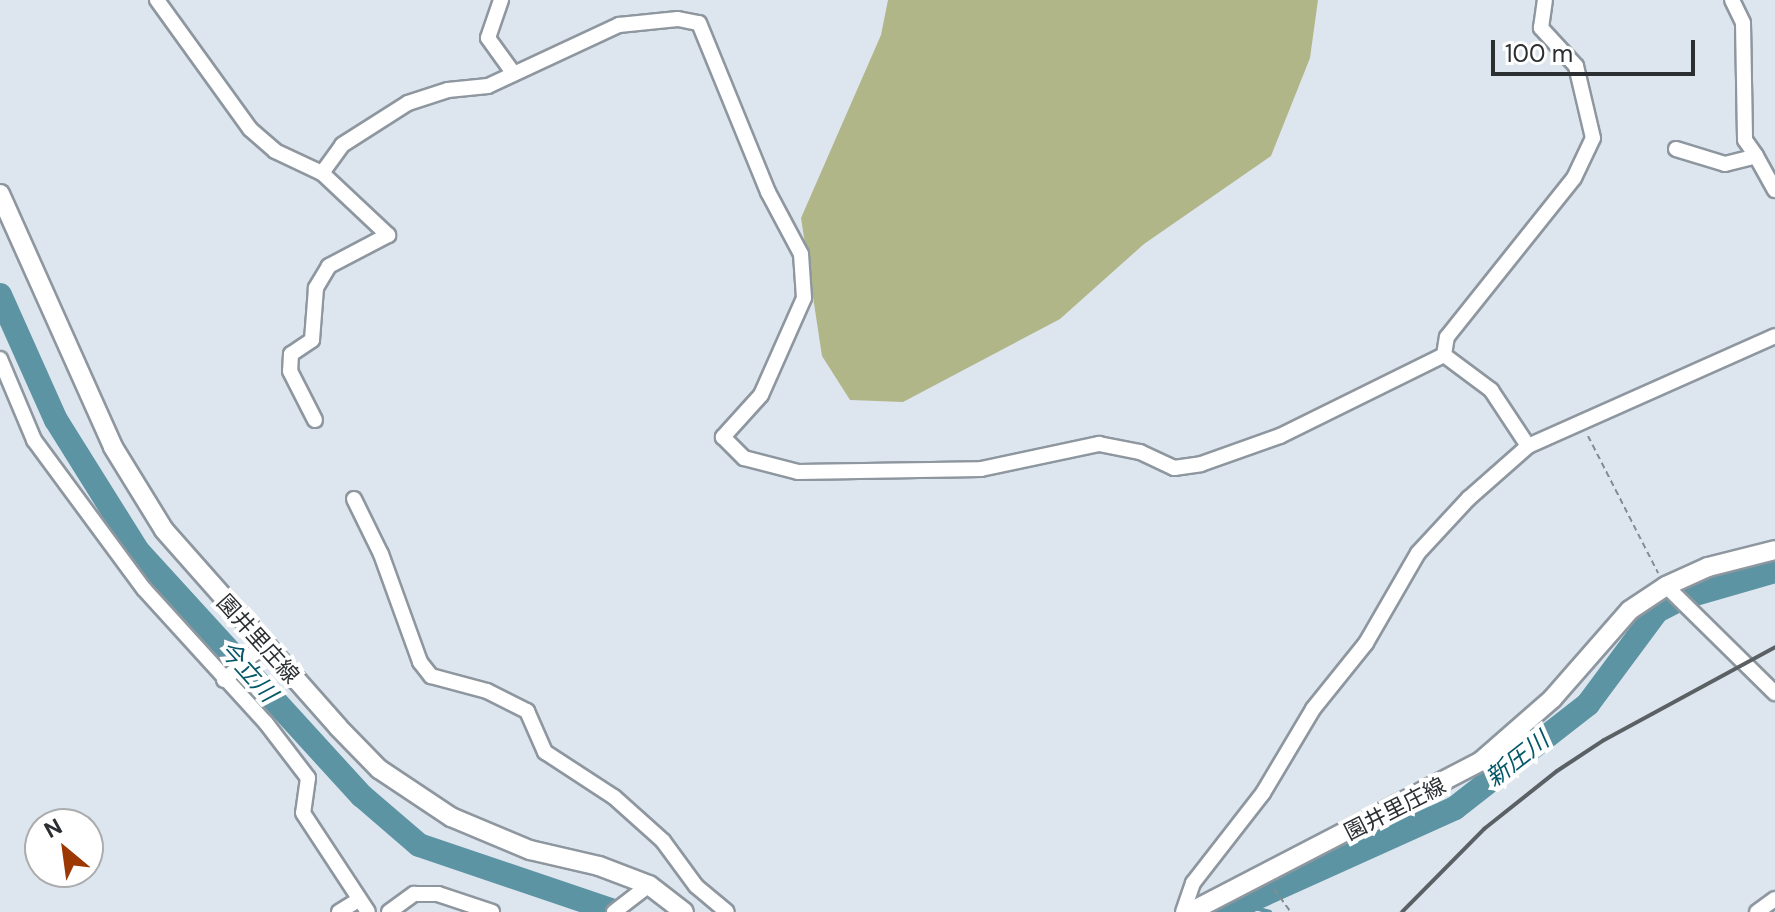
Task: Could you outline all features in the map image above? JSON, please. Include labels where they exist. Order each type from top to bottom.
[{"type":"main road","name":"園井里庄線","points":[[0,194],[113,447],[164,530],[259,649],[379,769],[419,798],[485,834],[649,885],[684,912]]},
{"type":"main road","name":"園井里庄線","points":[[1190,912],[1481,761],[1552,699],[1630,610],[1666,586],[1708,567],[1775,550]]},
{"type":"street","points":[[157,0],[250,129],[275,151],[322,173],[388,235],[329,266],[316,288],[312,340],[291,354],[290,371],[315,420]]},
{"type":"street","points":[[501,0],[488,38],[514,74]]},
{"type":"street","points":[[1444,355],[1447,337],[1574,178],[1593,138],[1576,66],[1541,28],[1545,0]]},
{"type":"street","points":[[1732,0],[1743,23],[1745,140],[1775,190]]},
{"type":"street","points":[[322,173],[342,145],[384,115],[448,90],[468,91],[514,74],[619,25],[678,19],[699,23],[768,192],[801,254],[804,298],[785,347],[761,395],[723,437],[744,458],[798,472],[981,469],[1099,444],[1140,452],[1174,468],[1201,464],[1280,436],[1444,355]]},
{"type":"street","points":[[1676,149],[1690,158],[1725,164],[1756,156]]},
{"type":"street","points":[[1183,912],[1193,883],[1263,793],[1313,709],[1366,643],[1418,553],[1469,498],[1528,446],[1582,424],[1651,388],[1775,336]]},
{"type":"street","points":[[1444,355],[1491,390],[1528,446]]},
{"type":"street","points":[[0,359],[34,440],[144,589],[266,723],[308,778],[303,813],[368,912]]},
{"type":"street","points":[[354,499],[381,554],[420,662],[431,676],[487,691],[527,711],[545,752],[614,797],[663,841],[696,886],[727,912]]},
{"type":"street","points":[[1666,586],[1775,693]]},
{"type":"street","points":[[226,678],[259,649]]},
{"type":"street","points":[[614,912],[649,885]]},
{"type":"street","points":[[389,912],[414,894],[426,894],[492,912]]},
{"type":"street","points":[[1757,912],[1775,899]]},
{"type":"street","points":[[339,912],[358,900]]},
{"type":"path","points":[[1582,424],[1666,586]]},
{"type":"path","points":[[1277,894],[1291,912]]},
{"type":"green space","points":[[888,0],[1318,0],[1310,58],[1271,156],[1144,244],[1060,319],[903,402],[850,400],[822,356],[801,218],[881,35]]},
{"type":"waterway","name":"今立川","points":[[0,295],[56,420],[138,551],[362,796],[419,845],[617,912]]},
{"type":"waterway","name":"新圧川","points":[[1225,912],[1455,808],[1588,704],[1657,611],[1685,597],[1775,571]]},
{"type":"waterway","points":[[1240,904],[1270,912]]},
{"type":"railway","points":[[1402,912],[1484,829],[1557,771],[1604,740],[1775,647]]}]
